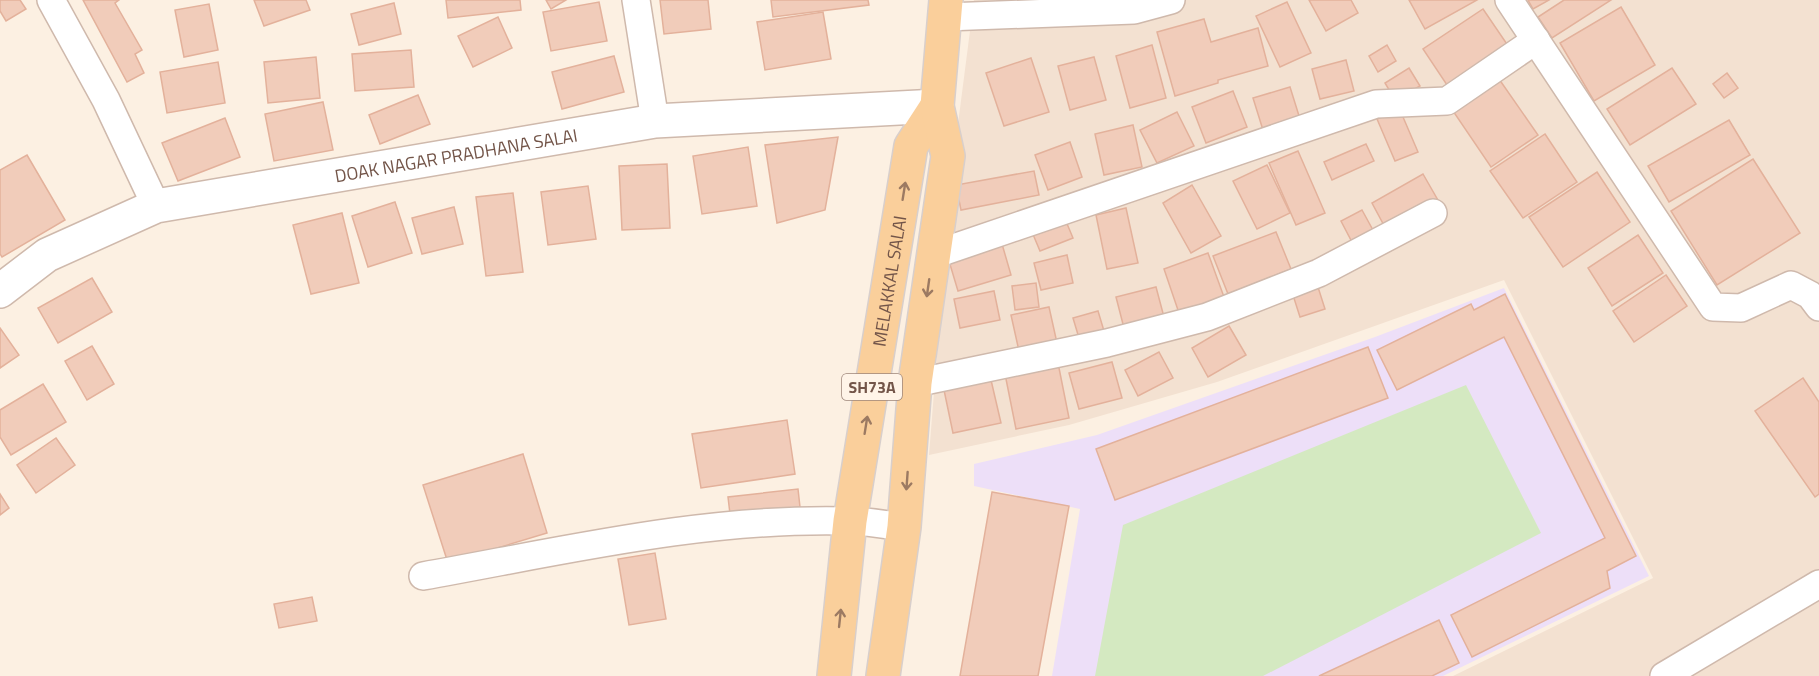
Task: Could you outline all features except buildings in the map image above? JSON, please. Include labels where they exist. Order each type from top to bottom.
[{"type":"main road","name":"MELAKKAL SALAI","points":[[883,676],[904,527],[915,383],[948,156],[937,106],[946,9]]},
{"type":"main road","name":"MELAKKAL SALAI","points":[[834,676],[850,521],[911,146],[937,106]]},
{"type":"street","points":[[51,0],[106,100],[156,206]]},
{"type":"street","points":[[636,0],[655,121]]},
{"type":"street","points":[[946,9],[1134,10],[1171,0]]},
{"type":"street","points":[[1509,0],[1713,307],[1741,308],[1791,285],[1815,301]]},
{"type":"street","points":[[933,255],[1376,104],[1447,101],[1536,40]]},
{"type":"street","name":"DOAK NAGAR PRADHANA SALAI","points":[[1,288],[47,255],[156,206],[655,121],[937,106]]},
{"type":"street","points":[[915,383],[1107,344],[1207,317],[1319,273],[1433,213]]},
{"type":"street","points":[[423,576],[671,533],[750,522],[850,521],[904,527]]},
{"type":"street","points":[[1664,676],[1817,590]]},
{"type":"shaded area","points":[[974,0],[1819,0],[1819,676],[1453,676],[1653,578],[1504,280],[1217,382],[1069,425],[929,455],[951,178]]},
{"type":"shaded area","points":[[1504,288],[1649,576],[1443,676],[1052,676],[1080,509],[974,486],[974,464],[1097,435],[1375,337]]},
{"type":"green space","points":[[1466,385],[1541,533],[1263,676],[1095,676],[1123,525]]}]
